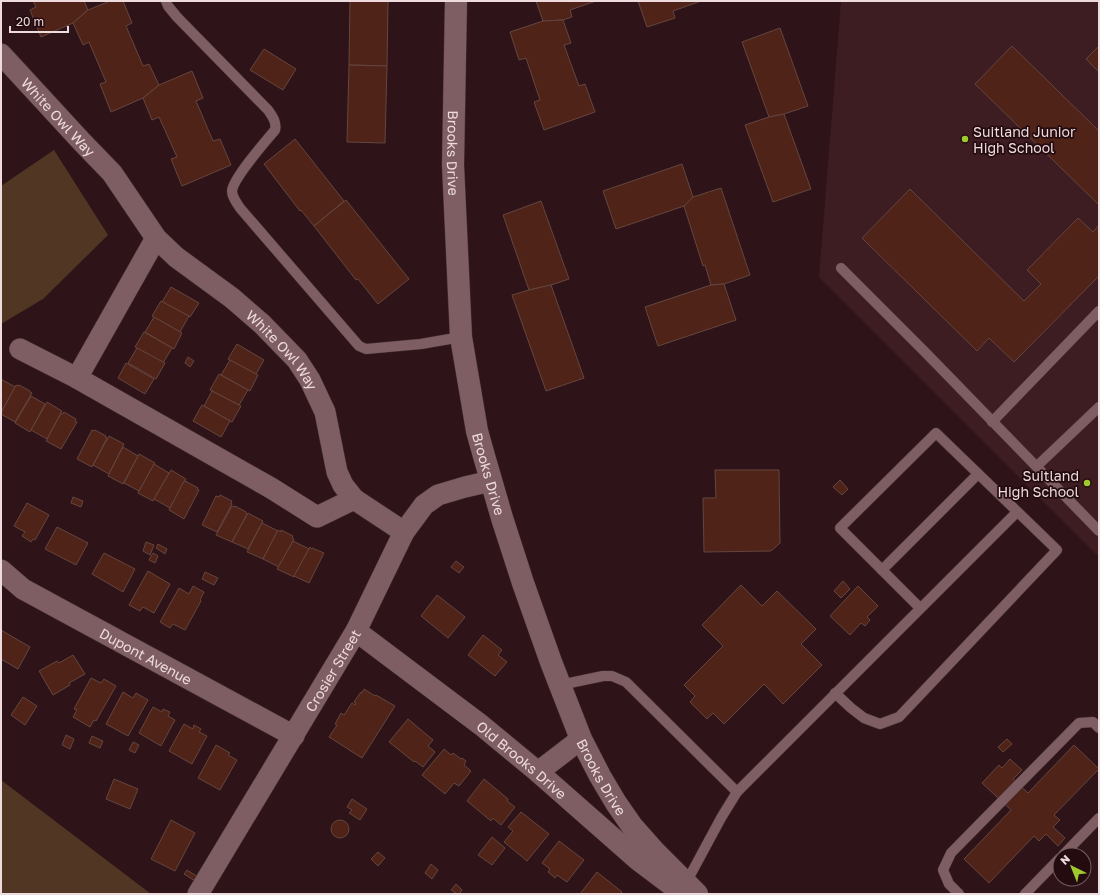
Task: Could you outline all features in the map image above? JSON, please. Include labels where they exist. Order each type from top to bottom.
[{"type":"street","name":"Brooks Drive","points":[[456,1],[453,165],[460,337],[477,431],[516,561],[560,685],[581,739],[600,776],[632,826],[689,890]]},
{"type":"street","name":"White Owl Way","points":[[1,54],[112,173],[156,238],[176,257],[232,298],[262,324],[296,360],[310,380],[326,412],[337,472],[343,485],[354,500],[404,532]]},
{"type":"street","points":[[76,378],[156,238]]},
{"type":"street","points":[[20,349],[76,378],[271,488],[317,517],[354,500]]},
{"type":"street","name":"Crosier Street","points":[[198,894],[356,631],[404,532],[424,505],[438,495],[491,481]]},
{"type":"street","name":"Dupont Avenue","points":[[1,570],[23,589],[294,736]]},
{"type":"street","name":"Old Brooks Drive","points":[[356,631],[481,725],[538,772],[638,860],[689,890]]},
{"type":"street","points":[[538,772],[581,739]]},
{"type":"lane","points":[[166,1],[177,17],[268,110],[276,125],[275,130],[243,170],[232,189],[233,196],[240,208],[359,346],[366,349],[421,344],[460,337]]},
{"type":"lane","points":[[841,268],[1037,466],[1099,531]]},
{"type":"lane","points":[[992,422],[1099,312]]},
{"type":"lane","points":[[1037,466],[1099,407]]},
{"type":"lane","points":[[835,693],[864,718],[880,724],[898,717],[1057,550],[936,433],[840,528],[920,608]]},
{"type":"lane","points":[[882,570],[978,474]]},
{"type":"lane","points":[[689,890],[720,818],[737,792],[1017,512]]},
{"type":"lane","points":[[560,685],[602,676],[612,676],[626,682],[737,792]]},
{"type":"lane","points":[[959,894],[949,884],[943,870],[952,853],[1079,723],[1093,722],[1099,728]]},
{"type":"lane","points":[[1071,847],[1099,818]]},
{"type":"lane","points":[[1025,894],[1052,866]]},
{"type":"shaded area","name":"Suitland Junior High School","points":[[841,1],[1099,1],[1099,557],[819,277]]},
{"type":"shaded area","points":[[54,150],[108,235],[43,299],[1,324],[1,186]]},
{"type":"shaded area","points":[[1,780],[151,894],[1,894]]},
{"type":"building","points":[[33,1],[84,1],[88,10],[73,23],[41,37],[30,10],[36,7]]},
{"type":"building","points":[[110,1],[123,1],[132,23],[126,26],[143,66],[149,64],[159,85],[143,98],[111,112],[100,84],[106,82],[89,42],[83,45],[73,23],[88,10]]},
{"type":"building","points":[[350,1],[388,1],[387,66],[349,65]]},
{"type":"building","points":[[536,1],[596,1],[570,10],[572,17],[563,20],[543,21]]},
{"type":"building","points":[[638,1],[701,1],[673,11],[675,18],[647,27]]},
{"type":"building","points":[[563,20],[571,43],[564,45],[579,86],[585,84],[595,112],[544,130],[534,102],[540,100],[526,58],[519,60],[510,32],[543,21]]},
{"type":"building","points":[[780,28],[808,106],[769,117],[742,42]]},
{"type":"building","points":[[1012,46],[1099,131],[1099,205],[975,84]]},
{"type":"building","points":[[1099,46],[1099,72],[1086,59]]},
{"type":"building","points":[[264,49],[296,69],[283,90],[250,70]]},
{"type":"building","points":[[349,65],[387,66],[385,143],[347,142]]},
{"type":"building","points":[[192,71],[203,98],[196,101],[213,141],[220,139],[231,165],[182,186],[171,159],[177,157],[159,117],[152,120],[143,98],[159,85]]},
{"type":"building","points":[[784,114],[811,189],[773,202],[745,125]]},
{"type":"building","points":[[295,139],[344,201],[314,226],[301,210],[300,211],[264,164]]},
{"type":"building","points":[[682,164],[693,197],[684,206],[616,229],[603,191]]},
{"type":"building","points":[[721,188],[750,275],[724,284],[711,285],[705,265],[703,266],[684,206],[693,197]]},
{"type":"building","points":[[910,189],[1024,301],[1041,284],[1027,270],[1078,218],[1093,232],[1099,225],[1099,276],[1014,362],[989,338],[977,351],[862,238]]},
{"type":"building","points":[[346,200],[409,279],[378,304],[358,279],[356,280],[314,226]]},
{"type":"building","points":[[541,201],[569,279],[529,290],[503,215]]},
{"type":"building","points":[[724,284],[736,320],[658,346],[645,307],[711,285]]},
{"type":"building","points":[[551,285],[584,378],[546,391],[512,295]]},
{"type":"building","points":[[171,287],[199,303],[190,317],[162,302]]},
{"type":"building","points":[[161,301],[189,316],[180,332],[152,316]]},
{"type":"building","points":[[154,317],[182,333],[174,349],[145,332]]},
{"type":"building","points":[[144,332],[172,348],[163,363],[135,347]]},
{"type":"building","points":[[237,344],[264,360],[256,374],[228,359]]},
{"type":"building","points":[[137,348],[165,363],[156,379],[128,363]]},
{"type":"building","points":[[188,357],[194,361],[190,367],[185,363]]},
{"type":"building","points":[[230,360],[258,375],[250,391],[221,375]]},
{"type":"building","points":[[126,363],[154,379],[145,394],[118,378]]},
{"type":"building","points":[[219,374],[248,390],[239,405],[210,390]]},
{"type":"building","points":[[1,379],[15,387],[1,413]]},
{"type":"building","points":[[16,385],[19,385],[32,393],[15,422],[1,413]]},
{"type":"building","points":[[212,391],[241,406],[232,422],[204,406]]},
{"type":"building","points":[[31,396],[45,404],[30,432],[15,423]]},
{"type":"building","points":[[47,402],[62,411],[47,439],[31,430]]},
{"type":"building","points":[[202,405],[230,421],[221,437],[193,421]]},
{"type":"building","points":[[64,412],[76,419],[75,421],[77,422],[61,449],[46,441],[61,413],[63,414]]},
{"type":"building","points":[[92,430],[95,430],[107,438],[92,467],[77,459]]},
{"type":"building","points":[[109,436],[124,444],[109,474],[93,465]]},
{"type":"building","points":[[123,447],[138,456],[123,484],[108,476]]},
{"type":"building","points":[[139,454],[155,463],[139,491],[124,483]]},
{"type":"building","points":[[154,464],[169,473],[153,501],[138,493]]},
{"type":"building","points":[[171,470],[186,479],[170,508],[154,499]]},
{"type":"building","points":[[715,470],[779,470],[780,543],[771,551],[704,552],[703,498],[716,498]]},
{"type":"building","points":[[840,480],[848,489],[842,495],[833,487]]},
{"type":"building","points":[[184,481],[198,488],[197,489],[199,490],[184,519],[169,510]]},
{"type":"building","points":[[220,495],[232,501],[232,504],[217,532],[202,525],[216,496],[219,497]]},
{"type":"building","points":[[73,497],[83,501],[81,507],[71,503]]},
{"type":"building","points":[[27,503],[49,515],[35,540],[33,539],[31,542],[22,536],[25,532],[14,526]]},
{"type":"building","points":[[232,506],[235,506],[247,514],[232,542],[216,535]]},
{"type":"building","points":[[248,513],[263,521],[248,549],[232,542]]},
{"type":"building","points":[[262,523],[278,531],[263,559],[247,552]]},
{"type":"building","points":[[57,527],[88,543],[76,565],[45,549]]},
{"type":"building","points":[[278,530],[293,536],[292,538],[294,539],[279,567],[263,559]]},
{"type":"building","points":[[293,541],[309,549],[294,577],[277,569]]},
{"type":"building","points":[[146,542],[154,545],[150,555],[143,551]]},
{"type":"building","points":[[158,544],[167,549],[165,554],[156,548]]},
{"type":"building","points":[[310,547],[324,553],[309,583],[294,576]]},
{"type":"building","points":[[104,553],[135,569],[123,592],[92,574]]},
{"type":"building","points":[[153,553],[158,556],[155,563],[149,560]]},
{"type":"building","points":[[456,561],[464,567],[459,573],[451,567]]},
{"type":"building","points":[[148,571],[170,584],[154,613],[143,607],[140,611],[129,605]]},
{"type":"building","points":[[205,572],[218,578],[214,585],[202,579]]},
{"type":"building","points":[[843,581],[850,589],[841,598],[834,591]]},
{"type":"building","points":[[741,585],[762,606],[777,591],[816,629],[801,644],[822,665],[783,704],[764,684],[724,724],[713,713],[707,719],[690,702],[695,696],[684,685],[723,646],[702,625]]},
{"type":"building","points":[[193,586],[204,592],[200,600],[201,601],[185,630],[173,624],[170,628],[160,622],[179,588],[189,594]]},
{"type":"building","points":[[858,586],[878,606],[867,617],[870,620],[865,626],[861,623],[850,635],[830,616]]},
{"type":"building","points":[[437,595],[465,617],[448,638],[421,616]]},
{"type":"building","points":[[1,630],[30,647],[18,669],[1,659]]},
{"type":"building","points":[[483,635],[502,650],[498,655],[507,662],[495,676],[468,655]]},
{"type":"building","points":[[73,655],[85,674],[69,683],[70,685],[53,695],[39,671],[57,661],[59,663]]},
{"type":"building","points":[[91,678],[101,683],[104,679],[116,686],[96,721],[94,720],[90,727],[73,717],[77,710],[74,709]]},
{"type":"building","points":[[364,689],[395,706],[362,758],[329,737],[337,725],[335,724],[341,713],[344,715],[352,703],[355,705],[356,703],[354,702]]},
{"type":"building","points":[[123,692],[133,698],[136,693],[148,700],[128,736],[106,724]]},
{"type":"building","points":[[23,697],[37,706],[25,725],[11,715]]},
{"type":"building","points":[[153,707],[162,712],[163,709],[170,712],[168,716],[175,720],[161,746],[139,733]]},
{"type":"building","points":[[408,719],[433,740],[428,746],[435,752],[423,767],[415,761],[414,762],[389,742]]},
{"type":"building","points":[[184,724],[193,729],[194,725],[201,729],[199,732],[207,736],[192,764],[169,751]]},
{"type":"building","points":[[66,735],[74,739],[70,749],[62,745]]},
{"type":"building","points":[[92,736],[103,741],[100,748],[89,743]]},
{"type":"building","points":[[1007,739],[1012,744],[1003,752],[998,747]]},
{"type":"building","points":[[133,742],[139,745],[135,753],[129,750]]},
{"type":"building","points":[[216,745],[230,753],[228,755],[237,760],[220,790],[198,778]]},
{"type":"building","points":[[1074,745],[1099,769],[1054,815],[1060,820],[1053,827],[1065,838],[1058,846],[1046,834],[1039,841],[1034,836],[989,883],[964,859],[1011,810],[982,783],[999,765],[1002,768],[1010,759],[1022,770],[1013,779],[1028,793]]},
{"type":"building","points":[[444,749],[451,755],[453,753],[466,761],[464,765],[471,771],[459,786],[454,783],[445,794],[422,775]]},
{"type":"building","points":[[114,779],[138,789],[130,809],[106,799]]},
{"type":"building","points":[[484,779],[508,799],[507,801],[515,807],[501,825],[493,818],[491,821],[467,801]]},
{"type":"building","points":[[352,799],[367,809],[360,820],[349,813],[352,810],[347,807]]},
{"type":"building","points":[[521,812],[549,834],[527,861],[504,842],[513,831],[508,827]]},
{"type":"building","points":[[171,820],[195,833],[175,871],[151,859]]},
{"type":"building","points":[[340,820],[346,823],[349,829],[346,835],[340,838],[334,835],[331,829],[334,823]]},
{"type":"building","points":[[492,837],[505,848],[492,865],[478,855]]},
{"type":"building","points":[[559,841],[584,860],[567,882],[557,875],[555,878],[548,872],[550,869],[542,863]]},
{"type":"building","points":[[378,852],[385,858],[378,866],[371,859]]},
{"type":"building","points":[[431,864],[438,870],[432,879],[425,873]]},
{"type":"building","points":[[187,870],[198,877],[195,881],[184,874]]},
{"type":"building","points":[[597,872],[622,892],[620,894],[580,894]]},
{"type":"building","points":[[456,884],[462,890],[459,894],[451,890]]},
{"type":"place","name":"Suitland Junior High School","points":[[965,139]]},
{"type":"place","name":"Suitland High School","points":[[1087,483]]}]
